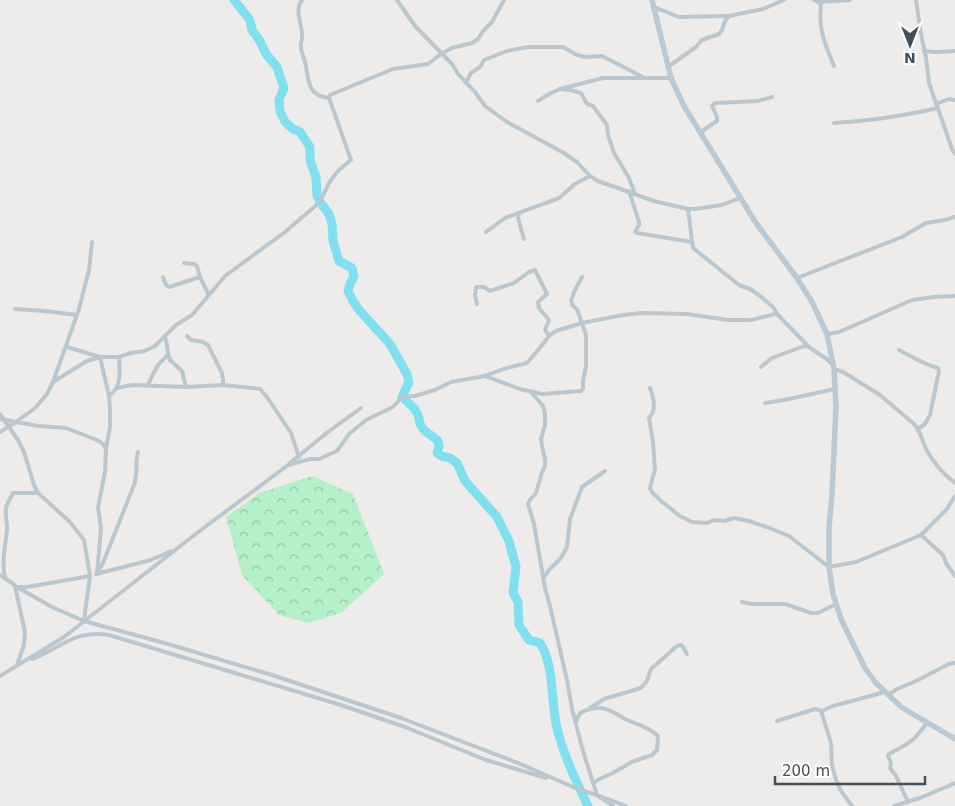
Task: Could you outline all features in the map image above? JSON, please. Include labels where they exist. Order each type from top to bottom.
[{"type":"street","points":[[302,0],[298,10],[303,36],[300,47],[309,84],[314,92],[322,97],[329,98]]},
{"type":"street","points":[[397,0],[415,26],[452,64],[485,106],[506,122],[564,153],[590,176],[635,194],[688,209],[722,205],[740,198]]},
{"type":"street","points":[[329,98],[330,95],[393,69],[428,64],[452,48],[467,45],[478,39],[492,22],[504,0]]},
{"type":"street","points":[[652,0],[671,78],[684,106],[772,247],[797,278],[812,302],[827,334],[833,367],[836,406],[829,528],[829,567],[833,594],[845,628],[865,668],[886,694],[903,708],[955,739]]},
{"type":"street","points":[[654,7],[679,16],[730,16],[763,9],[784,0]]},
{"type":"street","points":[[816,1],[850,0]]},
{"type":"street","points":[[916,0],[929,83],[955,154]]},
{"type":"street","points":[[816,1],[821,5],[819,17],[821,32],[834,66]]},
{"type":"street","points":[[668,67],[696,47],[702,40],[719,34],[725,21],[730,16]]},
{"type":"street","points":[[466,82],[471,73],[480,67],[484,60],[507,51],[528,47],[562,47],[585,57],[602,56],[643,78]]},
{"type":"street","points":[[924,51],[955,51]]},
{"type":"street","points":[[538,101],[560,89],[603,78],[671,78]]},
{"type":"street","points":[[560,89],[581,93],[587,104],[593,106],[607,125],[614,153],[629,178],[635,194]]},
{"type":"street","points":[[701,133],[717,121],[712,106],[715,102],[758,101],[772,97]]},
{"type":"street","points":[[67,347],[100,357],[119,357],[131,353],[145,352],[155,346],[176,325],[192,315],[225,276],[285,232],[320,202],[334,176],[351,160],[329,98]]},
{"type":"street","points":[[834,123],[900,116],[937,106],[949,99],[955,100]]},
{"type":"street","points":[[486,232],[504,218],[559,198],[575,184],[590,176]]},
{"type":"street","points":[[629,191],[639,222],[635,232],[692,242]]},
{"type":"street","points":[[688,209],[693,248],[740,285],[759,294],[809,347],[828,360],[833,367],[880,395],[895,407],[918,429],[936,465],[955,483]]},
{"type":"street","points":[[519,214],[518,218],[524,239]]},
{"type":"street","points":[[797,278],[902,237],[926,223],[955,217]]},
{"type":"street","points":[[0,432],[35,408],[53,382],[77,315],[89,270],[92,242]]},
{"type":"street","points":[[184,264],[194,264],[197,266],[209,295]]},
{"type":"street","points":[[477,304],[476,287],[484,287],[490,291],[514,283],[535,270],[547,294],[538,302],[539,308],[548,320],[545,330],[549,336]]},
{"type":"street","points":[[163,277],[166,285],[169,287],[200,277]]},
{"type":"street","points":[[485,376],[531,392],[550,394],[581,391],[583,389],[586,367],[586,335],[572,301],[574,292],[582,277]]},
{"type":"street","points":[[827,334],[839,332],[912,300],[955,296]]},
{"type":"street","points":[[15,309],[77,315]]},
{"type":"street","points":[[288,464],[310,459],[320,459],[336,451],[349,434],[366,420],[393,407],[402,397],[415,396],[435,390],[451,382],[485,376],[527,362],[549,336],[556,331],[582,323],[641,313],[687,314],[728,320],[751,320],[778,315]]},
{"type":"street","points":[[187,336],[191,340],[208,345],[222,373],[223,385]]},
{"type":"street","points":[[165,337],[170,360],[182,371],[186,387]]},
{"type":"street","points":[[761,367],[772,358],[804,346],[809,347]]},
{"type":"street","points":[[899,350],[924,364],[938,368],[940,371],[930,415],[925,424],[918,429]]},
{"type":"street","points":[[148,385],[155,371],[168,354]]},
{"type":"street","points":[[53,382],[87,361],[100,357]]},
{"type":"street","points":[[97,574],[101,529],[98,506],[105,472],[106,449],[110,427],[108,396],[100,357]]},
{"type":"street","points":[[108,396],[114,393],[117,388],[120,375],[119,357]]},
{"type":"street","points":[[117,388],[132,385],[186,387],[223,385],[257,388],[262,390],[291,434],[299,456]]},
{"type":"street","points":[[650,388],[654,396],[653,414],[649,418],[654,469],[650,488],[661,501],[680,516],[692,522],[707,523],[714,520],[734,518],[748,521],[789,536],[829,567],[856,562],[921,535],[947,509],[955,496]]},
{"type":"street","points":[[765,403],[835,389]]},
{"type":"street","points":[[531,392],[543,406],[545,414],[545,425],[541,439],[545,466],[536,493],[528,504],[568,680],[572,709],[583,751],[597,795],[613,806]]},
{"type":"street","points":[[0,676],[64,637],[361,408]]},
{"type":"street","points":[[0,414],[24,452],[38,493],[70,522],[84,540],[90,576],[84,621]]},
{"type":"street","points":[[2,419],[38,426],[66,428],[97,440],[106,449]]},
{"type":"street","points":[[97,574],[136,478],[135,462],[138,452]]},
{"type":"street","points":[[544,577],[561,558],[567,546],[570,519],[582,487],[605,471]]},
{"type":"street","points":[[38,493],[13,493],[8,503],[6,513],[7,534],[2,576],[52,607],[84,621],[272,675],[400,718],[502,757],[567,785]]},
{"type":"street","points":[[921,535],[943,555],[955,576]]},
{"type":"street","points":[[16,586],[28,587],[90,576],[150,560],[175,550]]},
{"type":"street","points":[[16,586],[25,632],[24,646],[17,666]]},
{"type":"street","points":[[742,602],[752,604],[785,604],[811,614],[818,613],[836,604]]},
{"type":"street","points":[[24,661],[46,654],[77,637],[98,633],[109,635],[341,705],[486,760],[567,785],[626,806]]},
{"type":"street","points":[[576,721],[581,712],[604,699],[641,688],[647,681],[651,669],[677,646],[681,645],[687,654]]},
{"type":"street","points":[[777,721],[815,709],[822,711],[833,706],[886,694],[949,664],[955,663]]},
{"type":"street","points":[[588,709],[604,708],[612,710],[628,720],[653,731],[658,736],[657,750],[652,755],[632,762],[594,783]]},
{"type":"street","points":[[822,711],[831,743],[831,759],[836,780],[841,792],[852,806]]},
{"type":"street","points":[[908,802],[896,776],[890,768],[891,763],[888,756],[915,738],[927,723]]},
{"type":"street","points":[[894,806],[955,783]]},
{"type":"green space","points":[[312,476],[353,494],[384,574],[341,613],[308,623],[279,615],[242,575],[226,517],[259,493]]},
{"type":"waterway","points":[[234,0],[250,20],[252,30],[266,54],[277,67],[284,88],[279,100],[280,111],[285,122],[300,132],[310,147],[310,160],[316,177],[317,195],[329,214],[332,224],[333,241],[339,261],[352,268],[354,276],[348,291],[353,301],[390,344],[407,374],[409,382],[402,397],[414,408],[424,430],[438,441],[437,453],[457,463],[465,481],[497,517],[509,541],[516,567],[513,593],[518,602],[519,625],[529,640],[540,643],[545,652],[550,671],[554,713],[561,744],[588,806]]}]
